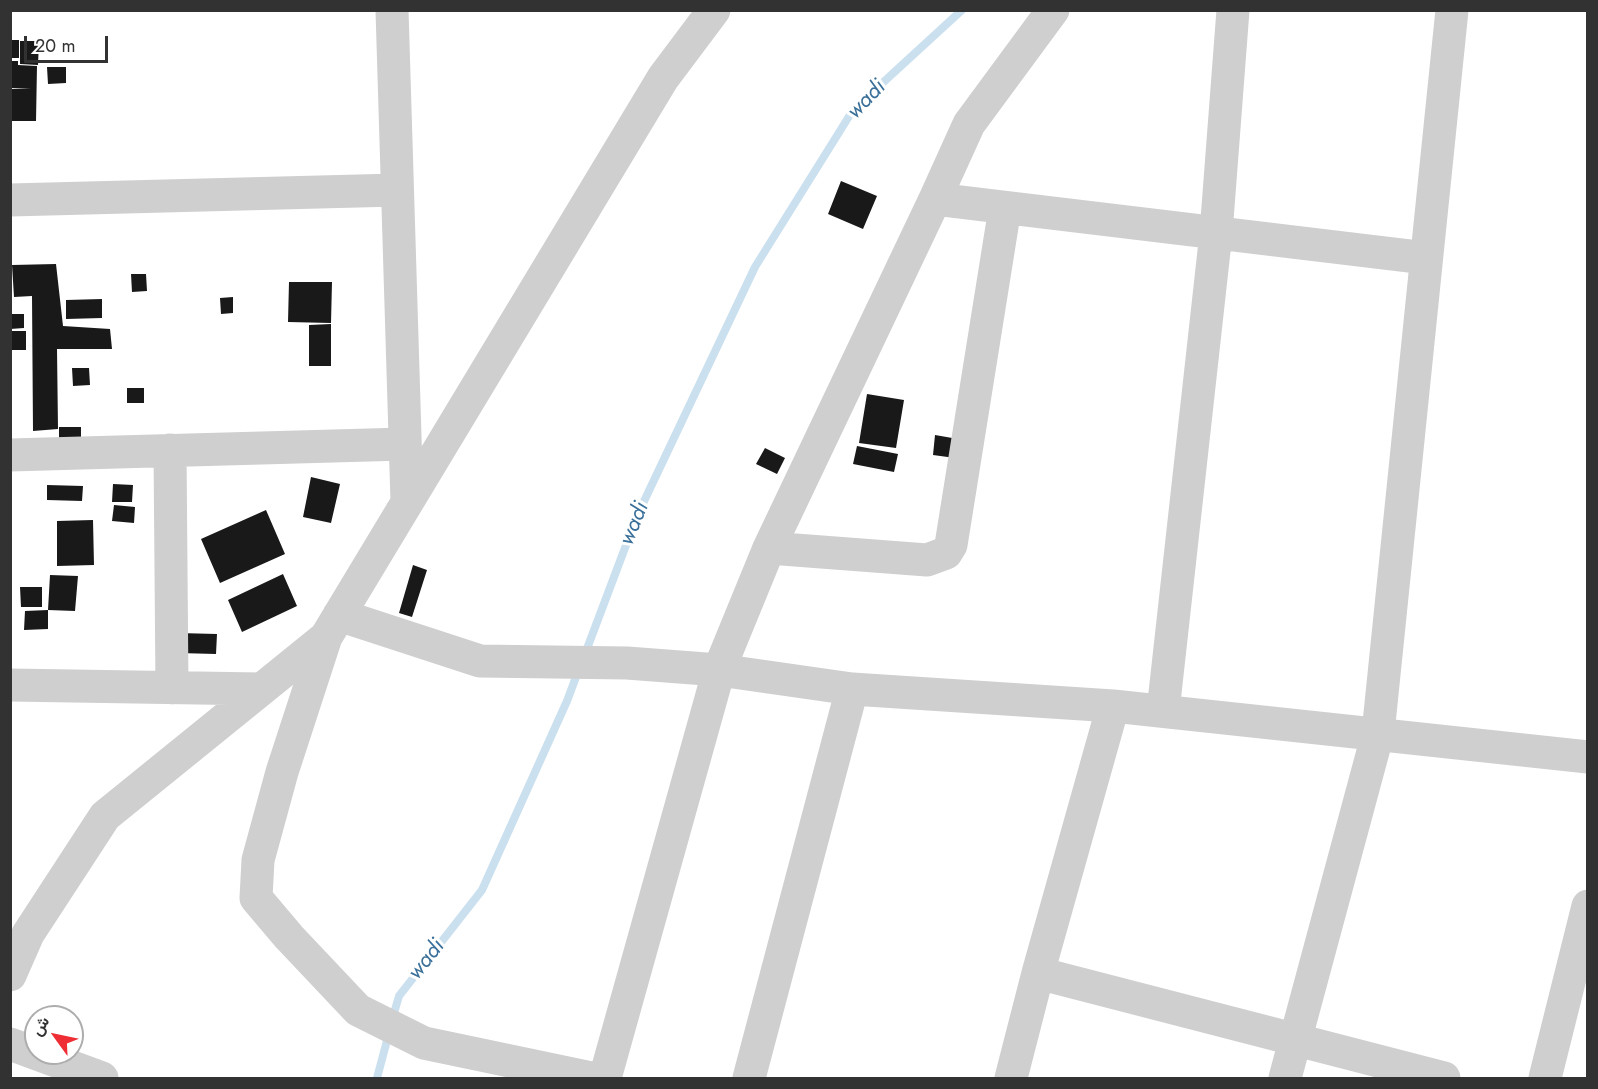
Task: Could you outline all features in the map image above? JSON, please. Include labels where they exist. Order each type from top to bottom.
[{"type":"street","points":[[392,10],[407,502]]},
{"type":"street","points":[[591,1078],[424,1044],[358,1010],[289,937],[256,898],[258,860],[282,772],[332,626],[663,78],[714,10]]},
{"type":"street","points":[[605,1078],[719,670],[769,548],[969,124],[1053,10]]},
{"type":"street","points":[[1163,711],[1216,233],[1233,10]]},
{"type":"street","points":[[1285,1078],[1378,733],[1452,10]]},
{"type":"street","points":[[10,200],[397,190]]},
{"type":"street","points":[[935,199],[1426,258]]},
{"type":"street","points":[[769,548],[927,560],[946,553],[951,545],[1005,208]]},
{"type":"street","points":[[10,454],[405,444]]},
{"type":"street","points":[[170,450],[172,688]]},
{"type":"street","points":[[332,626],[480,661],[627,663],[719,670],[852,689],[1113,706],[1587,757]]},
{"type":"street","points":[[10,975],[28,934],[105,816],[261,689],[332,626]]},
{"type":"street","points":[[10,685],[261,689]]},
{"type":"street","points":[[748,1078],[852,689]]},
{"type":"street","points":[[1011,1078],[1113,706]]},
{"type":"street","points":[[1545,1078],[1587,906]]},
{"type":"street","points":[[1038,973],[1444,1078]]},
{"type":"street","points":[[10,1044],[102,1078]]},
{"type":"building","points":[[10,40],[19,40],[19,58],[10,58]]},
{"type":"building","points":[[20,41],[39,41],[38,65],[20,64]]},
{"type":"building","points":[[10,61],[18,61],[18,65],[37,66],[36,121],[10,121],[10,89],[31,88],[10,88]]},
{"type":"building","points":[[47,67],[66,67],[66,83],[48,84]]},
{"type":"building","points":[[841,181],[877,196],[863,229],[828,214]]},
{"type":"building","points":[[56,264],[63,326],[110,329],[112,349],[57,349],[58,429],[33,431],[32,296],[14,297],[12,265]]},
{"type":"building","points":[[131,274],[146,274],[147,291],[132,292]]},
{"type":"building","points":[[289,282],[332,282],[331,323],[288,322]]},
{"type":"building","points":[[233,297],[233,313],[221,314],[220,298]]},
{"type":"building","points":[[102,299],[102,318],[66,319],[66,300]]},
{"type":"building","points":[[10,314],[24,314],[24,328],[10,329]]},
{"type":"building","points":[[331,324],[331,366],[309,366],[309,325]]},
{"type":"building","points":[[10,331],[26,331],[26,350],[10,350]]},
{"type":"building","points":[[72,368],[89,368],[90,385],[73,386]]},
{"type":"building","points":[[127,388],[144,388],[144,403],[127,403]]},
{"type":"building","points":[[867,394],[904,400],[896,448],[859,443]]},
{"type":"building","points":[[59,427],[81,427],[81,441],[59,441]]},
{"type":"building","points":[[935,435],[958,439],[955,458],[933,455]]},
{"type":"building","points":[[857,446],[898,454],[894,472],[853,464]]},
{"type":"building","points":[[765,448],[785,458],[777,474],[756,464]]},
{"type":"building","points":[[311,477],[340,484],[331,523],[303,517]]},
{"type":"building","points":[[113,484],[133,485],[132,502],[112,502]]},
{"type":"building","points":[[47,485],[83,486],[82,501],[47,500]]},
{"type":"building","points":[[114,505],[135,507],[134,523],[112,521]]},
{"type":"building","points":[[266,510],[285,554],[220,583],[201,539]]},
{"type":"building","points":[[93,520],[94,565],[57,566],[57,521]]},
{"type":"building","points":[[413,565],[427,570],[412,617],[399,613]]},
{"type":"building","points":[[283,574],[297,606],[242,632],[228,600]]},
{"type":"building","points":[[50,575],[78,576],[75,611],[48,610]]},
{"type":"building","points":[[20,587],[42,587],[42,607],[21,607]]},
{"type":"building","points":[[48,610],[48,629],[24,630],[25,611]]},
{"type":"building","points":[[178,633],[217,634],[216,654],[178,653]]},
{"type":"waterway","name":"wadi","points":[[585,654],[637,516],[755,267],[853,110],[962,10]]},
{"type":"waterway","name":"wadi","points":[[392,1020],[399,996],[482,890],[567,701],[579,669]]},
{"type":"waterway","name":"wadi","points":[[377,1078],[389,1033]]}]
